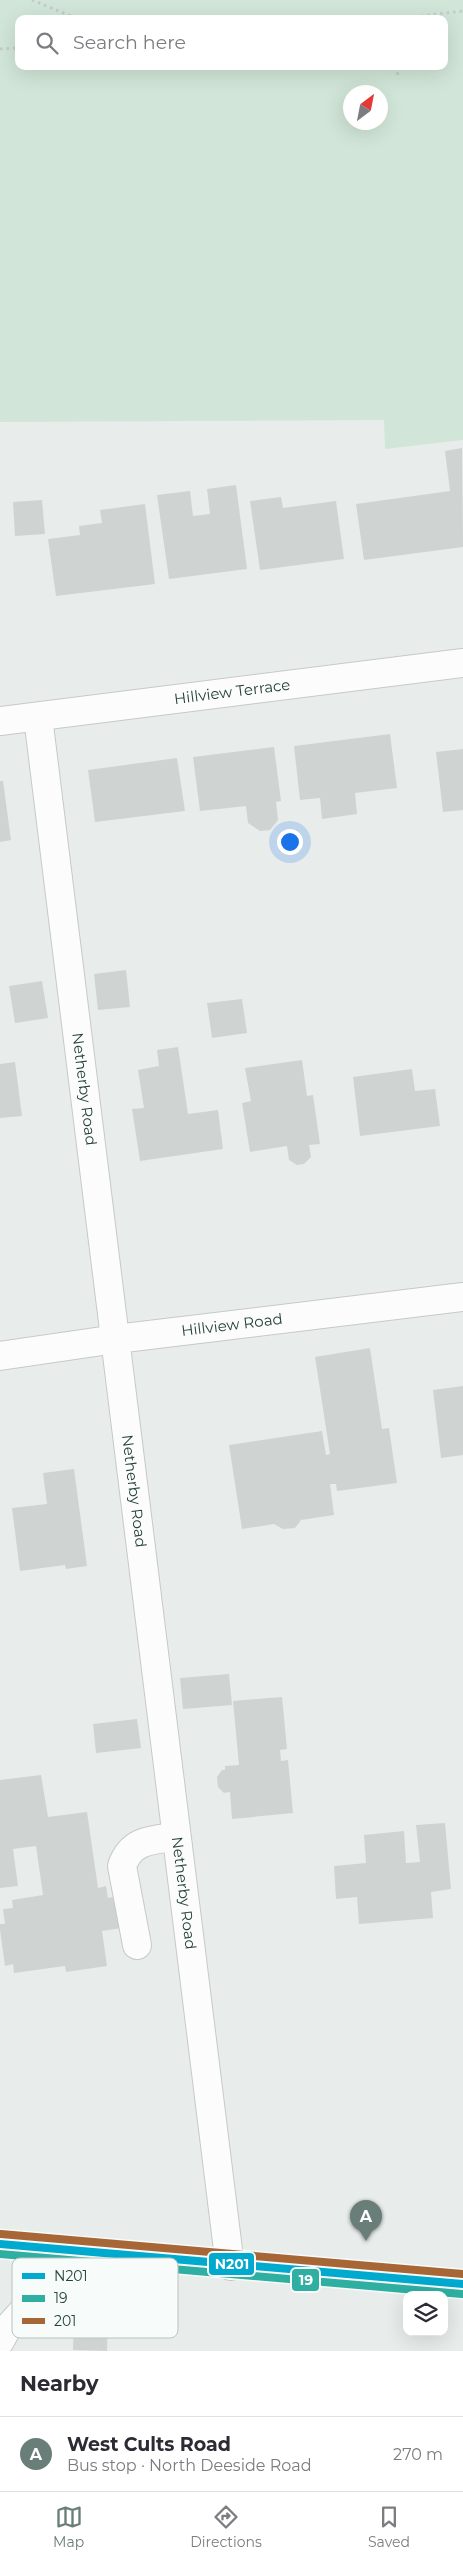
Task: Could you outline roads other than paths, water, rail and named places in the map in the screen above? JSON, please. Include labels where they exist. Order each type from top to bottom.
[{"type":"main road","points":[[0,2244],[154,2258]]},
{"type":"main road","points":[[178,2260],[463,2284]]},
{"type":"street","name":"Hillview Terrace","points":[[0,721],[463,663]]},
{"type":"street","name":"Netherby Road","points":[[38,717],[230,2266]]},
{"type":"street","name":"Hillview Road","points":[[0,1356],[116,1339],[463,1297]]},
{"type":"street","points":[[137,1945],[122,1866],[126,1854],[135,1846],[149,1840],[176,1837]]},
{"type":"street","points":[[72,2258],[79,2250]]},
{"type":"street","points":[[0,2341],[12,2323]]},
{"type":"place","name":"West Cults Road","points":[[366,2241]]}]
